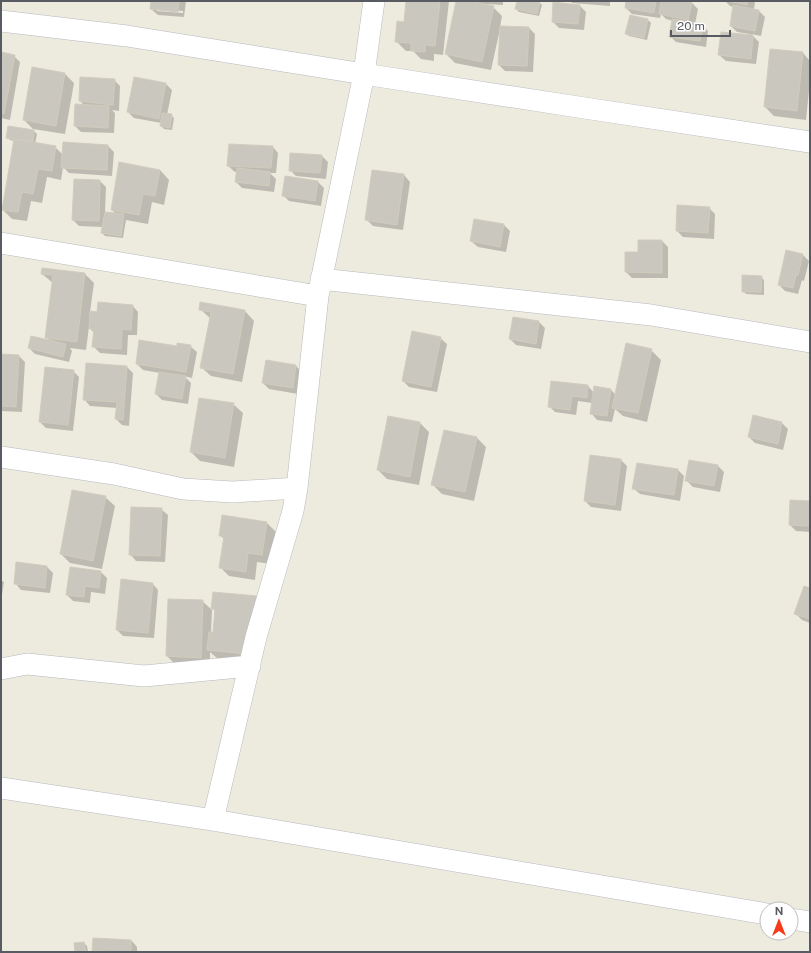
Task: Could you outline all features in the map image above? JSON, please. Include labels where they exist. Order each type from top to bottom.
[{"type":"street","points":[[213,820],[256,637],[293,511],[297,488],[320,288],[364,74],[374,1]]},
{"type":"street","points":[[1,21],[127,36],[578,108],[810,142]]},
{"type":"street","points":[[1,243],[320,288],[651,315],[810,342]]},
{"type":"street","points":[[1,457],[114,474],[183,488],[234,492],[297,488]]},
{"type":"street","points":[[1,669],[27,664],[144,676],[250,666]]},
{"type":"street","points":[[1,788],[213,820],[759,913]]},
{"type":"street","points":[[799,920],[810,922]]},
{"type":"building","points":[[151,1],[179,1],[178,12],[150,9]]},
{"type":"building","points":[[406,1],[440,1],[435,46],[425,45],[425,52],[411,51],[411,43],[395,42],[397,21],[404,22]]},
{"type":"building","points":[[456,1],[469,1],[494,6],[482,62],[445,54]]},
{"type":"building","points":[[517,1],[540,1],[537,14],[515,9]]},
{"type":"building","points":[[626,1],[656,1],[654,13],[625,8]]},
{"type":"building","points":[[661,1],[692,2],[688,20],[659,14]]},
{"type":"building","points":[[727,1],[748,1],[747,5]]},
{"type":"building","points":[[553,2],[580,5],[578,24],[552,22]]},
{"type":"building","points":[[733,5],[759,10],[755,31],[730,26]]},
{"type":"building","points":[[630,15],[648,19],[644,38],[625,34]]},
{"type":"building","points":[[672,19],[703,24],[700,41],[669,37]]},
{"type":"building","points":[[500,26],[529,27],[527,66],[498,65]]},
{"type":"building","points":[[721,32],[753,35],[751,59],[718,55]]},
{"type":"building","points":[[770,49],[803,52],[797,111],[764,107]]},
{"type":"building","points":[[1,52],[15,55],[4,114],[1,113]]},
{"type":"building","points":[[32,67],[65,73],[56,126],[23,120]]},
{"type":"building","points":[[80,77],[115,79],[113,105],[79,101]]},
{"type":"building","points":[[134,77],[166,83],[159,119],[127,112]]},
{"type":"building","points":[[75,104],[109,106],[108,128],[74,126]]},
{"type":"building","points":[[162,113],[172,114],[170,128],[160,126]]},
{"type":"building","points":[[8,126],[34,130],[33,142],[6,138]]},
{"type":"building","points":[[14,139],[56,146],[52,171],[38,169],[33,194],[22,192],[18,212],[2,210]]},
{"type":"building","points":[[63,142],[108,145],[107,170],[61,168]]},
{"type":"building","points":[[229,144],[273,146],[271,168],[227,166]]},
{"type":"building","points":[[290,153],[322,155],[320,173],[289,171]]},
{"type":"building","points":[[119,162],[160,170],[155,196],[143,194],[139,215],[111,210]]},
{"type":"building","points":[[237,168],[270,172],[269,186],[235,182]]},
{"type":"building","points":[[372,170],[404,174],[397,225],[365,220]]},
{"type":"building","points":[[285,176],[318,181],[315,201],[282,196]]},
{"type":"building","points":[[74,179],[100,180],[99,221],[72,220]]},
{"type":"building","points":[[677,205],[710,207],[708,233],[676,231]]},
{"type":"building","points":[[105,212],[124,214],[121,236],[101,233]]},
{"type":"building","points":[[474,219],[504,224],[500,247],[470,241]]},
{"type":"building","points":[[638,240],[662,240],[662,273],[625,272],[625,252],[638,252]]},
{"type":"building","points":[[786,250],[803,254],[793,288],[778,285]]},
{"type":"building","points":[[42,268],[85,273],[77,342],[45,338],[53,275],[41,274]]},
{"type":"building","points":[[742,275],[762,276],[761,292],[742,292]]},
{"type":"building","points":[[98,302],[133,305],[131,330],[122,329],[121,349],[92,347],[94,329],[89,329],[90,311],[97,312]]},
{"type":"building","points":[[200,302],[245,310],[233,374],[200,368],[211,312],[199,310]]},
{"type":"building","points":[[513,317],[539,321],[536,344],[509,339]]},
{"type":"building","points":[[412,331],[441,337],[431,387],[402,381]]},
{"type":"building","points":[[31,336],[66,344],[63,357],[28,348]]},
{"type":"building","points":[[139,340],[177,346],[177,343],[191,345],[186,372],[136,364]]},
{"type":"building","points":[[626,343],[652,349],[638,413],[612,408]]},
{"type":"building","points":[[1,354],[19,355],[16,407],[1,406]]},
{"type":"building","points":[[266,360],[296,365],[293,388],[262,383]]},
{"type":"building","points":[[86,363],[127,366],[123,420],[115,419],[117,402],[83,400]]},
{"type":"building","points":[[45,367],[74,370],[68,425],[39,422]]},
{"type":"building","points":[[159,372],[186,376],[182,399],[155,394]]},
{"type":"building","points":[[551,381],[588,385],[587,398],[572,396],[570,410],[548,407]]},
{"type":"building","points":[[594,386],[611,389],[607,416],[590,414]]},
{"type":"building","points":[[199,398],[234,403],[225,458],[190,452]]},
{"type":"building","points":[[753,415],[782,422],[778,444],[748,437]]},
{"type":"building","points":[[388,416],[420,422],[410,477],[377,470]]},
{"type":"building","points":[[444,430],[477,437],[465,492],[431,485]]},
{"type":"building","points":[[590,455],[621,459],[615,505],[584,501]]},
{"type":"building","points":[[689,460],[718,465],[714,486],[685,481]]},
{"type":"building","points":[[637,463],[678,469],[674,495],[632,489]]},
{"type":"building","points":[[72,490],[106,496],[93,561],[60,554]]},
{"type":"building","points":[[790,500],[810,501],[810,526],[789,525]]},
{"type":"building","points":[[131,507],[162,508],[160,556],[129,555]]},
{"type":"building","points":[[222,515],[267,522],[262,555],[248,553],[246,572],[219,568],[224,536],[219,536]]},
{"type":"building","points":[[16,562],[47,566],[45,588],[14,584]]},
{"type":"building","points":[[70,567],[101,571],[99,588],[85,586],[84,597],[66,595]]},
{"type":"building","points":[[121,579],[153,583],[148,633],[116,630]]},
{"type":"building","points":[[804,586],[810,588],[810,619],[794,614]]},
{"type":"building","points":[[213,592],[257,596],[253,642],[247,654],[207,650],[209,632],[213,632],[215,609],[211,609]]},
{"type":"building","points":[[168,599],[203,600],[201,658],[166,656]]},
{"type":"building","points":[[93,938],[131,940],[131,952],[92,951]]},
{"type":"building","points":[[84,942],[86,952],[75,952],[74,943]]}]
